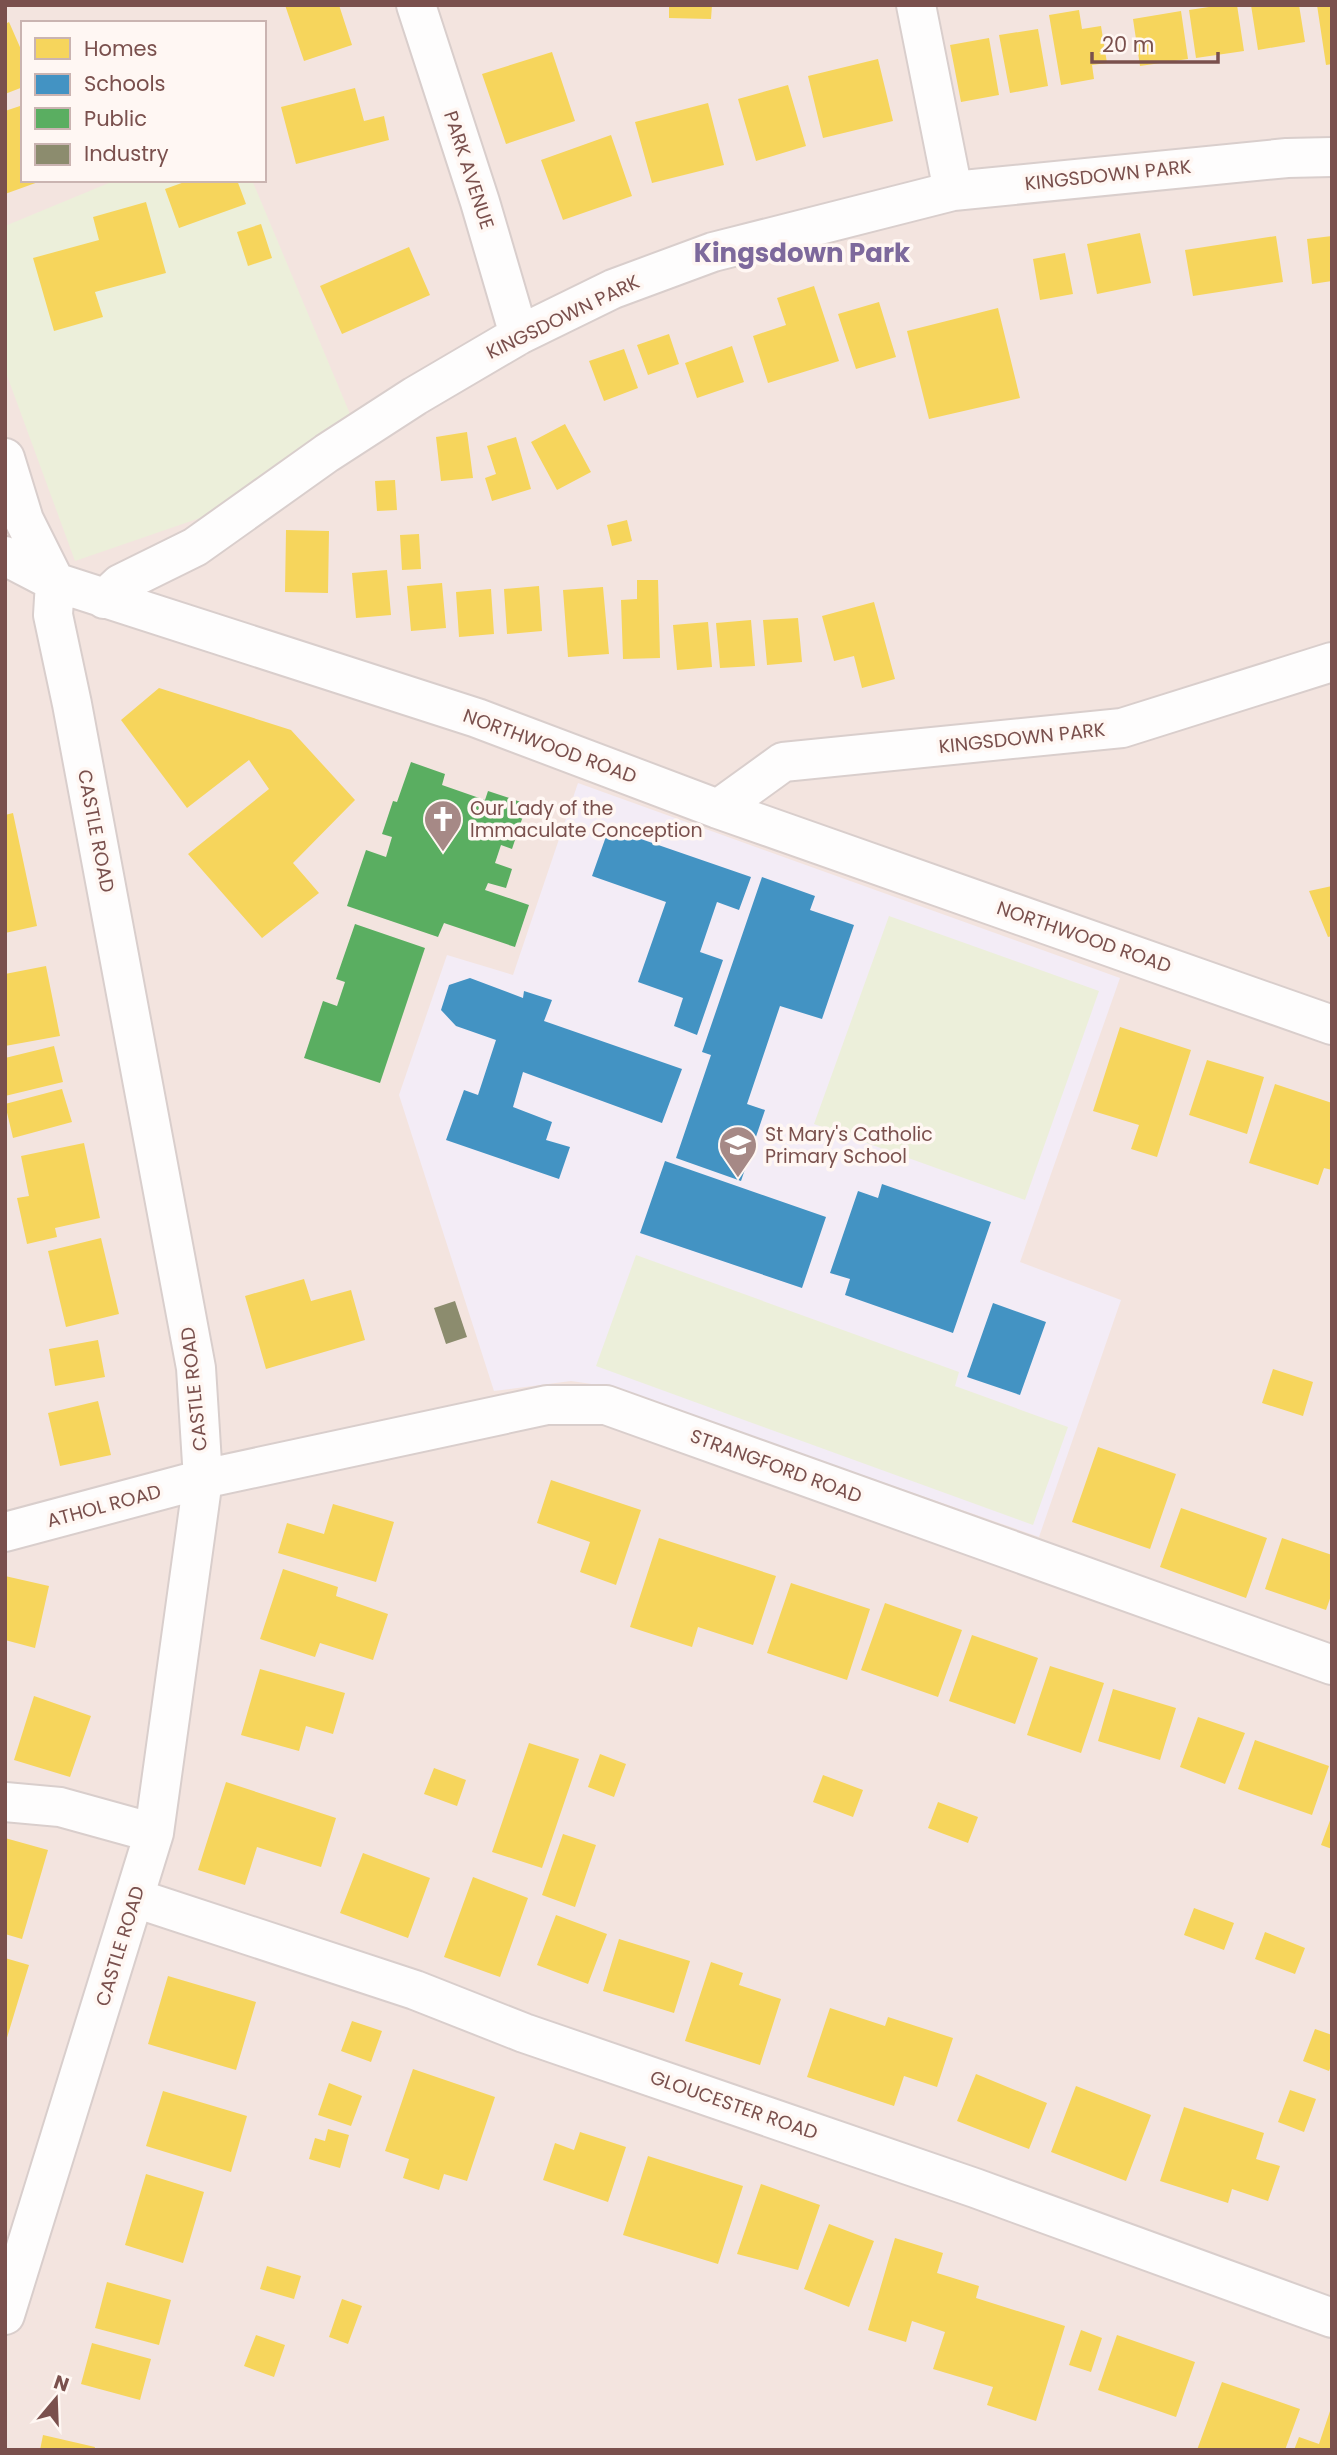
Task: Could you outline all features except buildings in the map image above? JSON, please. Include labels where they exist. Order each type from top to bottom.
[{"type":"street","name":"PARK AVENUE","points":[[416,5],[480,202],[519,335]]},
{"type":"street","points":[[916,5],[953,191]]},
{"type":"street","name":"KINGSDOWN PARK","points":[[104,599],[120,584],[195,547],[327,453],[415,396],[519,335],[613,289],[713,252],[953,191],[1261,160],[1332,158]]},
{"type":"street","name":"CASTLE ROAD","points":[[5,458],[24,520],[55,582],[53,615],[196,1368],[203,1479],[155,1833],[5,2315]]},
{"type":"street","name":"NORTHWOOD ROAD","points":[[5,556],[55,582],[477,718],[718,809],[1332,1025]]},
{"type":"street","name":"KINGSDOWN PARK","points":[[718,809],[783,762],[1122,728],[1332,662]]},
{"type":"street","name":"STRANGFORD ROAD","points":[[203,1479],[547,1405],[606,1405],[1332,1665]]},
{"type":"street","name":"ATHOL ROAD","points":[[5,1532],[203,1479]]},
{"type":"street","points":[[5,1802],[60,1807],[155,1833]]},
{"type":"street","name":"GLOUCESTER ROAD","points":[[135,1898],[415,1990],[524,2033],[975,2188],[1332,2318]]},
{"type":"shaded area","points":[[5,5],[1332,5],[1332,2450],[5,2450]]},
{"type":"shaded area","name":"St Mary's Catholic Primary School","points":[[578,783],[1120,978],[1020,1262],[1121,1300],[1039,1537],[612,1387],[571,1381],[494,1391],[399,1095],[447,955],[513,975]]},
{"type":"green space","points":[[111,182],[253,182],[350,414],[200,518],[75,561],[5,370],[5,226]]},
{"type":"green space","points":[[889,916],[1099,991],[1025,1200],[814,1124]]},
{"type":"green space","points":[[636,1255],[959,1372],[955,1386],[1068,1427],[1033,1525],[596,1366]]},
{"type":"place","name":"Our Lady of the Immaculate Conception","points":[[443,853]]},
{"type":"place","name":"St Mary's Catholic Primary School","points":[[738,1179]]},
{"type":"district","name":"Kingsdown Park","points":[[802,253]]}]
